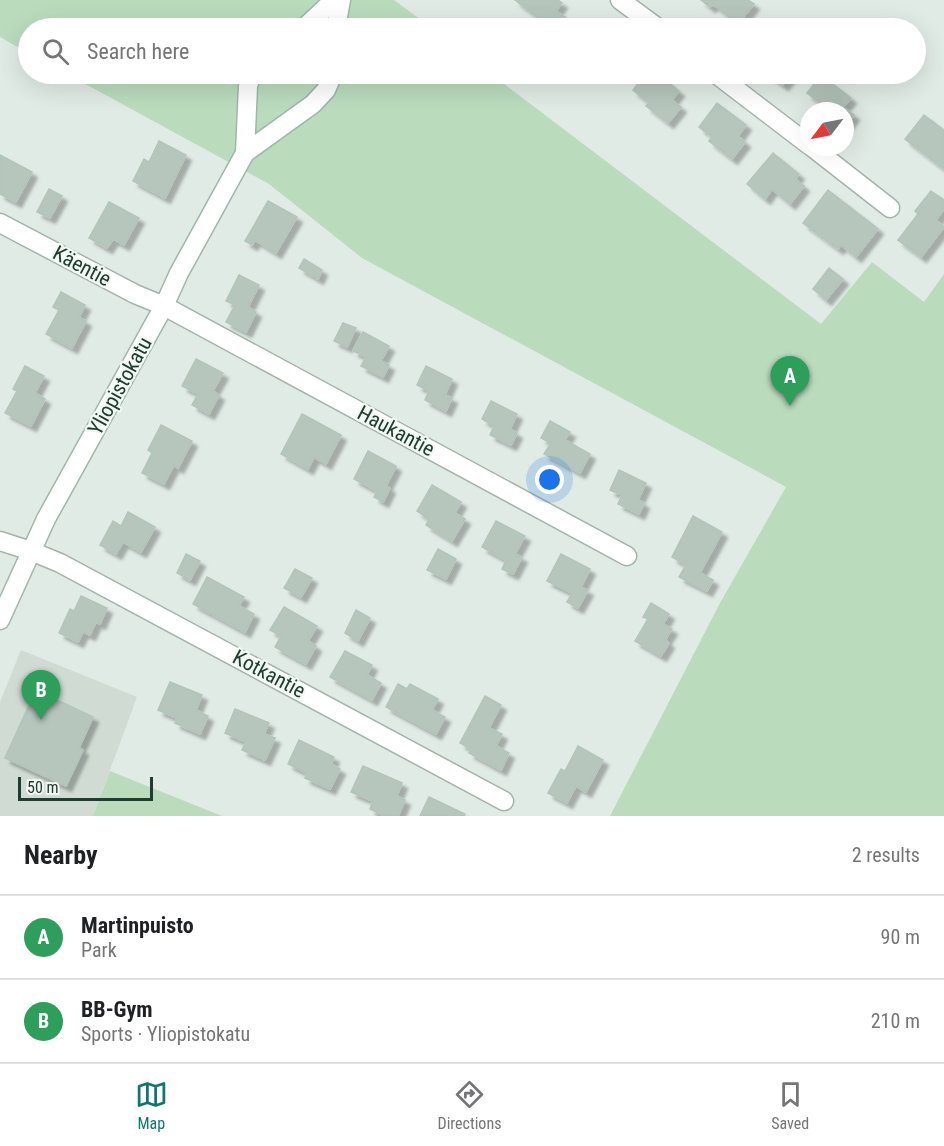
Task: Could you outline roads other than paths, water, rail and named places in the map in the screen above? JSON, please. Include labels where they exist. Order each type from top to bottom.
[{"type":"street","points":[[315,18],[334,0]]},
{"type":"street","points":[[338,18],[341,0]]},
{"type":"street","points":[[621,0],[645,18]]},
{"type":"street","name":"Yliopistokatu","points":[[245,153],[249,84]]},
{"type":"street","name":"Yliopistokatu","points":[[0,620],[46,519],[165,306],[179,273],[245,153],[313,104],[329,84]]},
{"type":"street","points":[[729,84],[800,138]]},
{"type":"street","points":[[823,156],[890,207]]},
{"type":"street","name":"Käentie","points":[[0,223],[135,294],[165,306]]},
{"type":"street","name":"Haukantie","points":[[165,306],[627,556]]},
{"type":"street","name":"Kotkantie","points":[[0,541],[60,562],[504,801]]},
{"type":"place","name":"Martinpuisto","points":[[790,406]]},
{"type":"place","name":"BB-Gym","points":[[41,720]]}]
